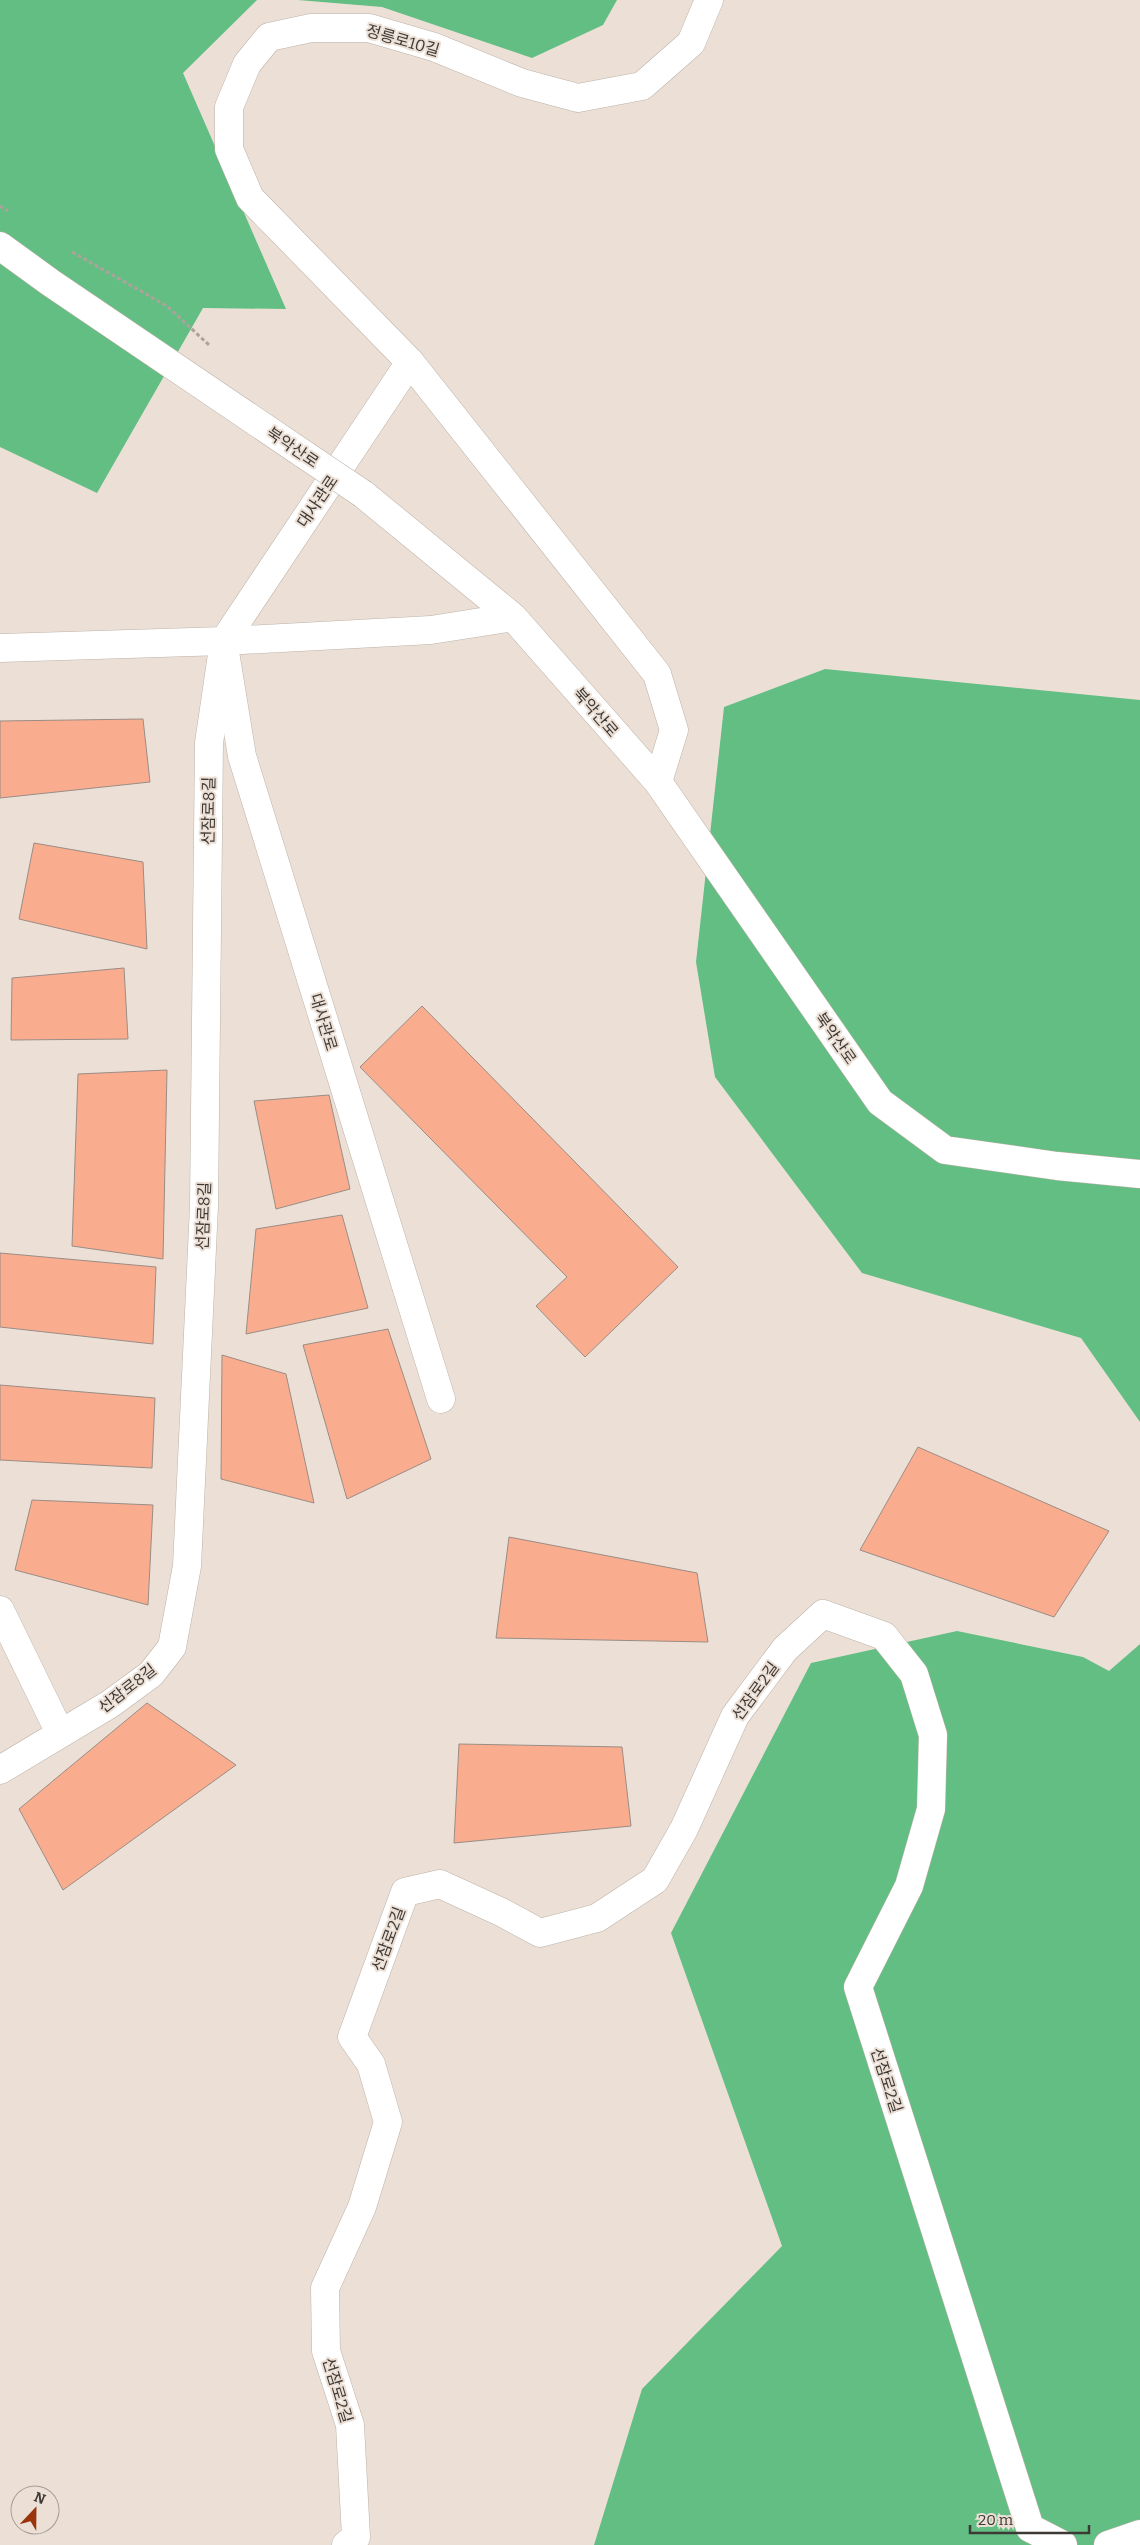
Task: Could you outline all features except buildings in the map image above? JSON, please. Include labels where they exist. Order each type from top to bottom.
[{"type":"street","name":"정릉로10길","points":[[658,782],[674,730],[658,674],[410,362],[250,198],[229,149],[230,107],[247,64],[269,37],[311,28],[369,28],[434,48],[522,83],[578,98],[642,86],[691,43],[709,0]]},
{"type":"street","name":"북악산로","points":[[0,246],[51,283],[363,494],[513,617],[658,782],[880,1102],[945,1150],[1057,1166],[1140,1174]]},
{"type":"street","name":"대사관로","points":[[410,362],[224,641],[242,756],[441,1399]]},
{"type":"street","points":[[0,648],[224,641],[431,630],[513,617]]},
{"type":"street","name":"선잠로8길","points":[[0,1770],[110,1704],[151,1674],[172,1647],[186,1566],[204,1206],[209,743],[224,641]]},
{"type":"street","points":[[0,1610],[60,1733]]},
{"type":"street","name":"선잠로2길","points":[[346,2545],[356,2538],[350,2425],[326,2351],[325,2288],[362,2207],[388,2122],[371,2064],[352,2037],[405,1892],[440,1884],[501,1912],[540,1933],[597,1918],[655,1880],[684,1829],[734,1716],[785,1649],[822,1614],[884,1636],[914,1674],[932,1735],[931,1809],[909,1886],[858,1987],[1030,2528],[1063,2545]]},
{"type":"street","points":[[1108,2545],[1140,2534]]},
{"type":"path","points":[[0,206],[8,212]]},
{"type":"path","points":[[67,249],[168,306],[213,349]]},
{"type":"green space","points":[[0,0],[257,0],[183,73],[286,309],[203,308],[97,493],[0,447]]},
{"type":"green space","points":[[298,0],[617,0],[603,25],[532,58],[382,7]]},
{"type":"green space","points":[[825,669],[1140,700],[1140,1422],[1081,1338],[862,1273],[715,1077],[696,962],[724,707]]},
{"type":"green space","points":[[957,1631],[1083,1657],[1109,1671],[1140,1644],[1140,2545],[594,2545],[642,2389],[782,2246],[671,1933],[811,1663]]}]
